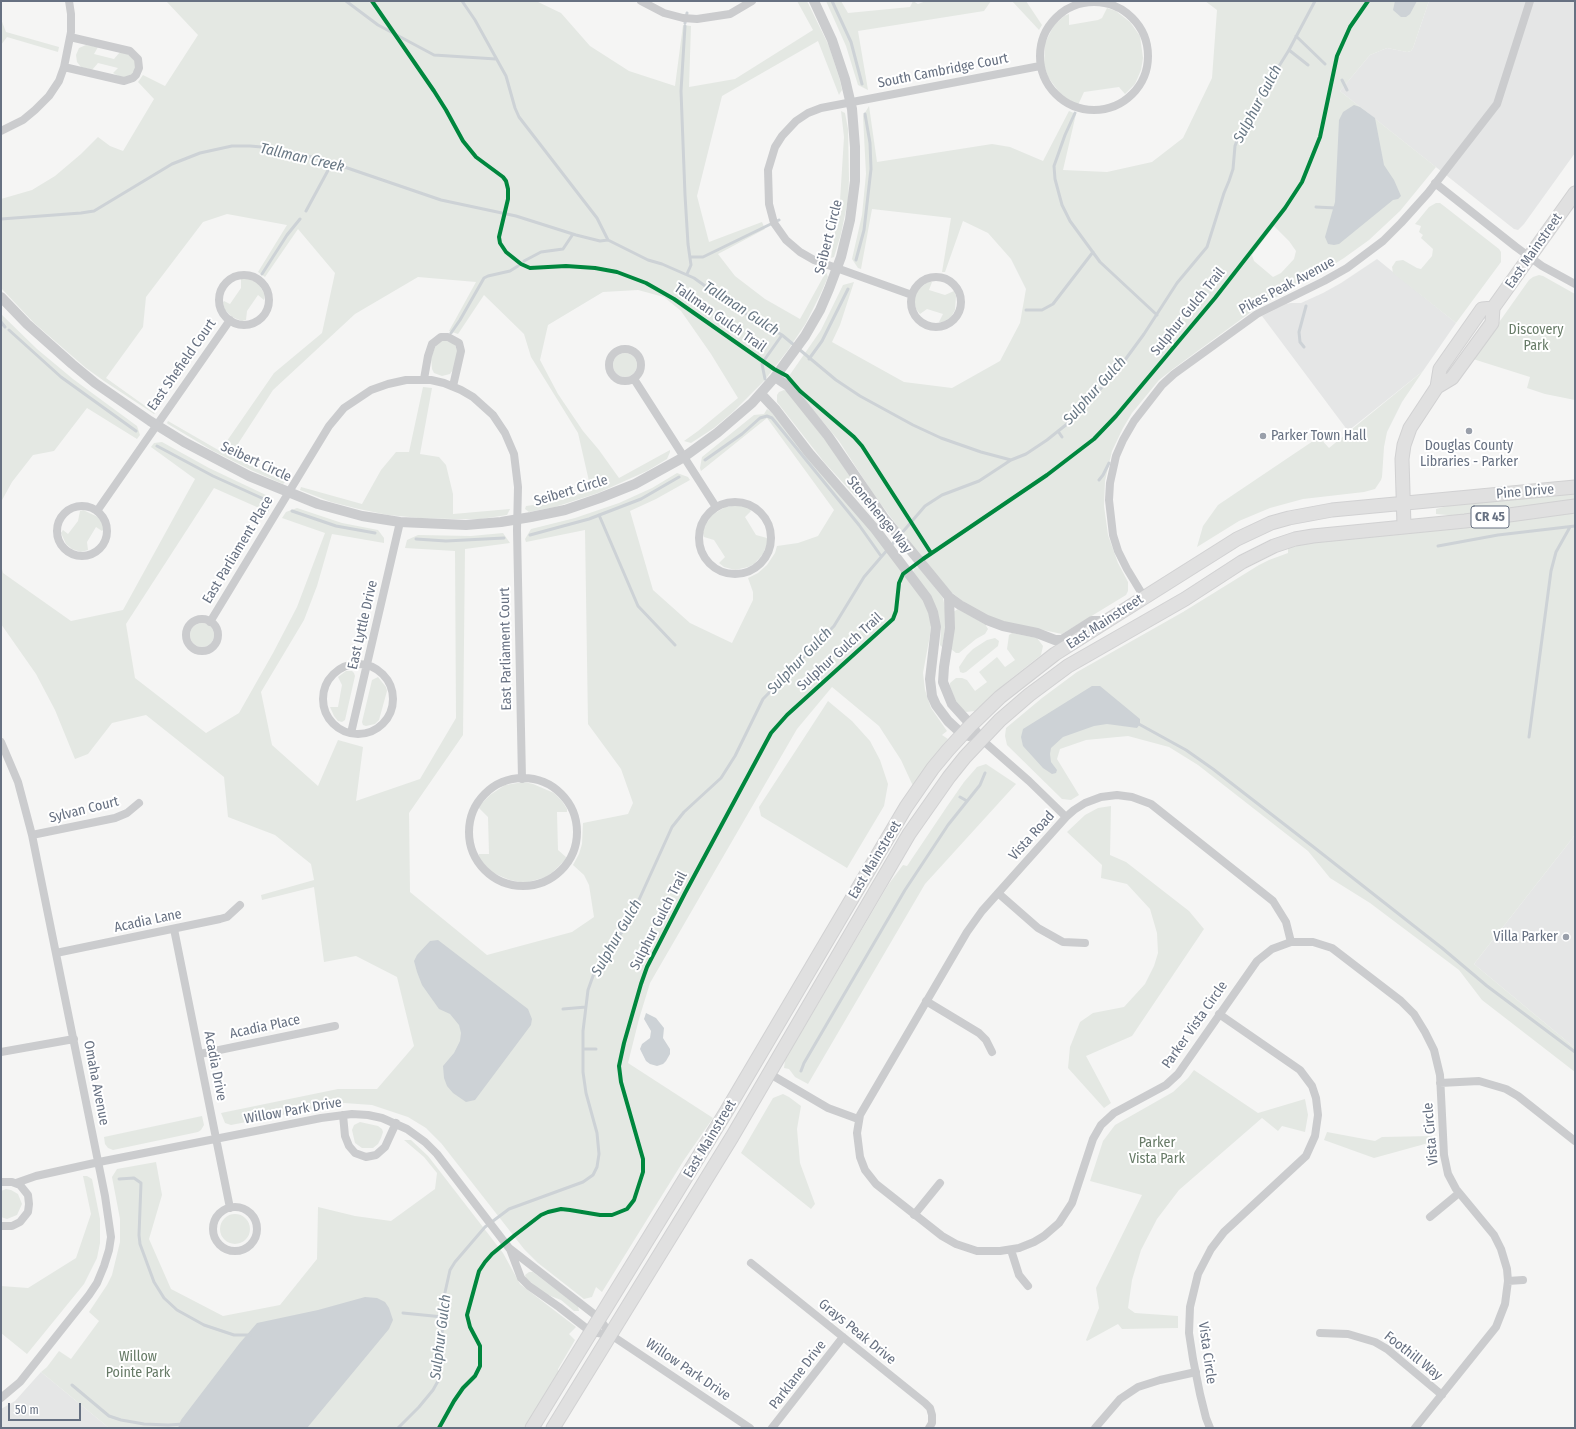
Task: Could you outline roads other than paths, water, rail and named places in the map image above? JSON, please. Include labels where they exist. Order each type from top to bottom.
[{"type":"main road","name":"East Mainstreet","points":[[553,1428],[770,1074],[910,834],[934,797],[965,757],[981,739],[1015,707],[1068,666],[1185,599],[1242,562],[1264,551],[1295,540],[1313,536],[1404,526],[1402,459],[1405,441],[1416,417],[1437,387],[1440,369],[1482,309],[1493,308],[1575,193]]},
{"type":"main road","name":"Pine Drive","points":[[1403,504],[1575,487]]},
{"type":"main road","name":"East Mainstreet","points":[[532,1428],[726,1112],[906,807],[933,768],[962,734],[1000,697],[1030,672],[1055,654],[1237,539],[1271,523],[1304,514],[1403,504]]},
{"type":"main road","name":"Pine Drive","points":[[1404,526],[1465,521],[1575,506]]},
{"type":"street","points":[[1,131],[23,120],[42,104],[56,86],[64,67],[70,37],[72,22],[69,1]]},
{"type":"street","points":[[641,1],[664,13],[683,18],[697,19],[730,14],[752,1]]},
{"type":"street","name":"Seibert Circle","points":[[1,297],[27,324],[72,364],[104,389],[156,425],[221,462],[288,493],[336,509],[362,516],[400,522],[466,525],[518,520],[571,508],[612,494],[651,476],[684,456],[726,426],[761,394],[783,367],[805,336],[825,300],[837,268],[850,220],[855,181],[855,147],[850,102],[835,48],[814,1]]},
{"type":"street","name":"Pikes Peak Avenue","points":[[1144,597],[1118,551],[1109,500],[1110,483],[1116,456],[1128,430],[1141,411],[1168,380],[1257,314],[1324,281],[1368,253],[1396,228],[1435,183],[1497,104],[1530,1]]},
{"type":"street","points":[[1096,2],[1109,4],[1126,13],[1139,27],[1147,45],[1147,66],[1143,78],[1136,90],[1120,103],[1100,110],[1080,108],[1062,100],[1048,85],[1040,66],[1040,46],[1044,34],[1051,23],[1065,10],[1084,3],[1096,2]]},
{"type":"street","points":[[64,67],[124,81],[133,78],[139,68],[138,59],[130,51],[70,37]]},
{"type":"street","name":"South Cambridge Court","points":[[912,295],[806,256],[789,243],[779,232],[770,212],[767,177],[769,163],[775,147],[792,126],[802,117],[815,110],[829,106],[1040,66]]},
{"type":"street","points":[[1435,183],[1488,226],[1530,257],[1575,284]]},
{"type":"street","name":"East Shefield Court","points":[[239,275],[248,275],[256,278],[265,288],[268,297],[268,306],[256,321],[248,324],[238,324],[230,320],[222,311],[219,303],[219,294],[223,287],[228,280],[239,275]]},
{"type":"street","points":[[931,278],[945,279],[958,291],[960,308],[953,320],[946,325],[938,327],[929,326],[918,319],[913,312],[911,303],[912,295],[916,287],[923,281],[931,278]]},
{"type":"street","name":"East Shefield Court","points":[[97,511],[230,320]]},
{"type":"street","points":[[424,379],[428,356],[432,344],[441,337],[448,337],[458,343],[461,351],[453,386]]},
{"type":"street","name":"Stonehenge Way","points":[[775,377],[788,386],[828,436],[885,519],[949,597],[987,620],[1003,626],[1037,633],[1055,640],[1062,640],[1092,621],[1107,621]]},
{"type":"street","name":"East Parliament Court","points":[[424,379],[438,381],[453,386],[473,397],[488,410],[502,427],[514,454],[517,478],[522,779]]},
{"type":"street","name":"East Parliament Place","points":[[210,622],[328,426],[344,408],[361,396],[383,385],[406,380],[424,379]]},
{"type":"street","points":[[634,379],[716,507]]},
{"type":"street","name":"Stonehenge Way","points":[[761,394],[776,410],[809,453],[875,529],[931,604],[935,619],[936,637],[930,679],[932,696],[941,713],[962,734]]},
{"type":"street","points":[[728,502],[740,502],[752,506],[766,518],[771,530],[770,548],[764,559],[755,568],[737,574],[724,572],[713,566],[705,557],[700,545],[701,526],[707,515],[716,507],[728,502]]},
{"type":"street","points":[[80,506],[92,508],[97,511],[104,520],[106,526],[106,538],[100,548],[95,552],[84,556],[72,554],[60,541],[58,536],[59,524],[64,514],[69,510],[80,506]]},
{"type":"street","name":"East Lyttle Drive","points":[[351,733],[400,522]]},
{"type":"street","points":[[949,597],[950,628],[943,682],[952,704],[971,725],[981,739],[1029,781],[1066,817]]},
{"type":"street","name":"East Parliament Place","points":[[202,619],[210,622],[217,631],[216,643],[207,651],[195,650],[187,642],[187,630],[194,621],[202,619]]},
{"type":"street","points":[[352,665],[367,665],[380,672],[389,682],[393,696],[391,710],[384,723],[372,731],[365,733],[351,733],[338,727],[328,716],[324,702],[324,695],[329,681],[339,671],[352,665]]},
{"type":"street","points":[[962,734],[981,739]]},
{"type":"street","name":"Omaha Avenue","points":[[1,742],[18,782],[32,835],[74,1039],[111,1232],[109,1250],[103,1270],[89,1295],[16,1386],[1,1398]]},
{"type":"street","points":[[522,779],[541,782],[558,792],[570,807],[575,819],[576,832],[575,845],[570,858],[558,873],[541,883],[522,886],[509,885],[498,880],[483,869],[473,854],[469,836],[471,817],[483,796],[504,782],[522,779]]},
{"type":"street","name":"Vista Road","points":[[858,1119],[967,932],[982,911],[1066,817],[1080,806],[1105,796],[1128,796],[1150,804],[1273,901],[1286,922],[1291,942]]},
{"type":"street","name":"Sylvan Court","points":[[32,835],[115,818],[127,813],[139,803]]},
{"type":"street","points":[[998,893],[1038,928],[1063,942],[1085,944]]},
{"type":"street","name":"Acadia Lane","points":[[56,953],[220,919],[227,917],[240,905]]},
{"type":"street","name":"Acadia Drive","points":[[174,929],[230,1208]]},
{"type":"street","name":"Vista Circle","points":[[1291,942],[1307,941],[1332,948],[1409,1008],[1420,1023],[1434,1050],[1440,1083],[1445,1163],[1448,1174],[1459,1193],[1490,1229],[1498,1241],[1505,1261],[1508,1281],[1505,1304],[1496,1327],[1416,1428]]},
{"type":"street","name":"Parker Vista Circle","points":[[858,1119],[858,1149],[866,1170],[876,1184],[942,1236],[962,1247],[984,1251],[1011,1250],[1039,1239],[1059,1223],[1074,1198],[1093,1139],[1101,1125],[1114,1113],[1166,1085],[1174,1078],[1182,1069],[1256,961],[1272,949],[1291,942]]},
{"type":"street","points":[[926,1001],[979,1033],[986,1040],[992,1052]]},
{"type":"street","name":"Vista Circle","points":[[1210,1428],[1204,1413],[1190,1344],[1189,1315],[1195,1284],[1202,1265],[1214,1245],[1227,1229],[1306,1156],[1312,1144],[1318,1123],[1318,1106],[1314,1092],[1309,1080],[1300,1070],[1219,1014]]},
{"type":"street","name":"Acadia Place","points":[[200,1054],[335,1026]]},
{"type":"street","points":[[1,1052],[74,1039]]},
{"type":"street","points":[[770,1074],[828,1108],[858,1119]]},
{"type":"street","points":[[1440,1083],[1479,1081],[1506,1089],[1518,1096],[1575,1141]]},
{"type":"street","points":[[343,1114],[345,1136],[349,1146],[355,1153],[366,1156],[376,1155],[385,1147],[396,1123]]},
{"type":"street","name":"Willow Park Drive","points":[[16,1183],[36,1176],[98,1162],[343,1114],[368,1115],[396,1123],[415,1134],[433,1149],[509,1248],[524,1282],[592,1332],[611,1335]]},
{"type":"street","points":[[1,1182],[7,1181],[16,1183],[23,1188],[28,1195],[30,1204],[28,1212],[23,1220],[16,1225],[8,1227],[1,1226]]},
{"type":"street","points":[[914,1215],[940,1183]]},
{"type":"street","points":[[1430,1217],[1459,1193]]},
{"type":"street","points":[[230,1208],[244,1209],[252,1215],[256,1224],[255,1238],[249,1246],[235,1251],[225,1249],[220,1246],[214,1237],[213,1227],[215,1221],[221,1213],[230,1208]]},
{"type":"street","name":"Willow Park Drive","points":[[509,1248],[600,1318],[611,1335],[750,1428]]},
{"type":"street","points":[[1011,1250],[1019,1275],[1028,1286]]},
{"type":"street","name":"Grays Peak Drive","points":[[751,1263],[930,1408],[932,1423],[929,1428]]},
{"type":"street","points":[[1508,1281],[1523,1280]]},
{"type":"street","name":"Foothill Way","points":[[1320,1333],[1348,1334],[1375,1342],[1387,1349],[1442,1395]]},
{"type":"street","name":"Parklane Drive","points":[[772,1428],[843,1337]]},
{"type":"street","points":[[1095,1428],[1113,1406],[1126,1394],[1138,1387],[1160,1380],[1196,1372]]},
{"type":"waterway","points":[[346,1],[378,25],[434,55],[496,59]]},
{"type":"waterway","name":"Tallman Gulch","points":[[462,1],[475,20],[506,76],[519,117],[597,218],[608,240],[648,260],[662,264],[694,278],[736,308],[782,335],[836,380],[860,396],[913,425],[941,438],[981,452],[1011,460]]},
{"type":"waterway","points":[[832,1],[851,42],[862,84]]},
{"type":"waterway","name":"Sulphur Gulch","points":[[398,1428],[419,1407],[433,1390],[438,1381],[440,1371],[444,1297],[450,1270],[455,1262],[485,1227],[509,1209],[583,1182],[593,1175],[597,1167],[599,1154],[597,1133],[586,1093],[583,1072],[583,1031],[588,990],[600,961],[628,924],[672,827],[684,812],[721,778],[735,756],[763,699],[834,626],[864,577],[925,506],[942,495],[979,481],[1011,460],[1026,454],[1047,440],[1077,416],[1122,364],[1144,334],[1177,283],[1207,247],[1233,169],[1235,146],[1243,124],[1289,50],[1315,1]]},
{"type":"waterway","points":[[685,23],[687,13]]},
{"type":"waterway","points":[[685,26],[681,91],[685,195],[691,265],[687,274]]},
{"type":"waterway","points":[[1296,36],[1325,64]]},
{"type":"waterway","points":[[1289,50],[1308,65]]},
{"type":"waterway","points":[[1342,80],[1347,90]]},
{"type":"waterway","points":[[1075,113],[1054,166],[1055,179],[1062,205],[1070,221],[1100,262],[1157,315]]},
{"type":"waterway","points":[[856,260],[864,230],[871,169],[870,143],[865,114]]},
{"type":"waterway","name":"Tallman Creek","points":[[1,219],[94,211],[172,164],[200,153],[232,146],[250,146],[273,148],[324,160],[441,200],[516,216],[600,241],[608,240]]},
{"type":"waterway","points":[[306,211],[332,163]]},
{"type":"waterway","points":[[1316,207],[1336,208]]},
{"type":"waterway","points":[[262,274],[287,235],[300,219]]},
{"type":"waterway","points":[[690,257],[703,257],[779,220]]},
{"type":"waterway","points":[[524,261],[541,252],[563,249],[573,234]]},
{"type":"waterway","points":[[1026,310],[1042,310],[1053,304],[1093,252]]},
{"type":"waterway","points":[[451,333],[484,278],[510,271],[518,266]]},
{"type":"waterway","points":[[809,359],[822,341],[848,289]]},
{"type":"waterway","points":[[1304,347],[1300,342],[1299,332],[1306,306]]},
{"type":"waterway","points":[[1,322],[5,327]]},
{"type":"waterway","points":[[9,330],[61,377],[136,431]]},
{"type":"waterway","points":[[765,359],[782,335]]},
{"type":"waterway","points":[[762,364],[765,379]]},
{"type":"waterway","points":[[705,460],[742,434],[760,418],[767,416],[772,418],[859,525],[881,556]]},
{"type":"waterway","name":"Sulphur Gulch","points":[[1058,431],[1062,437]]},
{"type":"waterway","points":[[157,446],[213,476],[266,500]]},
{"type":"waterway","points":[[1099,480],[1109,463]]},
{"type":"waterway","points":[[530,535],[589,519],[641,499],[679,477]]},
{"type":"waterway","points":[[292,511],[336,526],[375,533]]},
{"type":"waterway","points":[[599,515],[638,606],[675,645]]},
{"type":"waterway","points":[[1438,546],[1498,535],[1575,526]]},
{"type":"waterway","points":[[1529,737],[1551,571],[1556,552],[1570,527]]},
{"type":"waterway","points":[[416,539],[446,541],[504,538]]},
{"type":"waterway","points":[[1137,723],[1186,750],[1213,769],[1442,948],[1487,986],[1575,1052]]},
{"type":"waterway","points":[[801,1071],[804,1063],[905,890],[948,825],[980,785],[985,773]]},
{"type":"waterway","points":[[960,797],[967,801]]},
{"type":"waterway","points":[[563,1009],[586,1007]]},
{"type":"waterway","points":[[583,1049],[596,1049]]},
{"type":"waterway","points":[[119,1179],[134,1178],[141,1183],[140,1244],[154,1282],[164,1298],[177,1310],[204,1325],[234,1335],[250,1335]]},
{"type":"waterway","points":[[403,1313],[443,1317]]},
{"type":"waterway","points":[[72,1385],[109,1416],[121,1420],[144,1424],[184,1424]]},
{"type":"place","name":"Douglas County Libraries - Parker","points":[[1469,431]]},
{"type":"place","name":"Parker Town Hall","points":[[1263,436]]},
{"type":"place","name":"Villa Parker","points":[[1566,937]]},
{"type":"park label","name":"Discovery Park","points":[[1536,338]]},
{"type":"park label","name":"Parker Vista Park","points":[[1157,1152]]},
{"type":"park label","name":"Willow Pointe Park","points":[[138,1366]]}]
